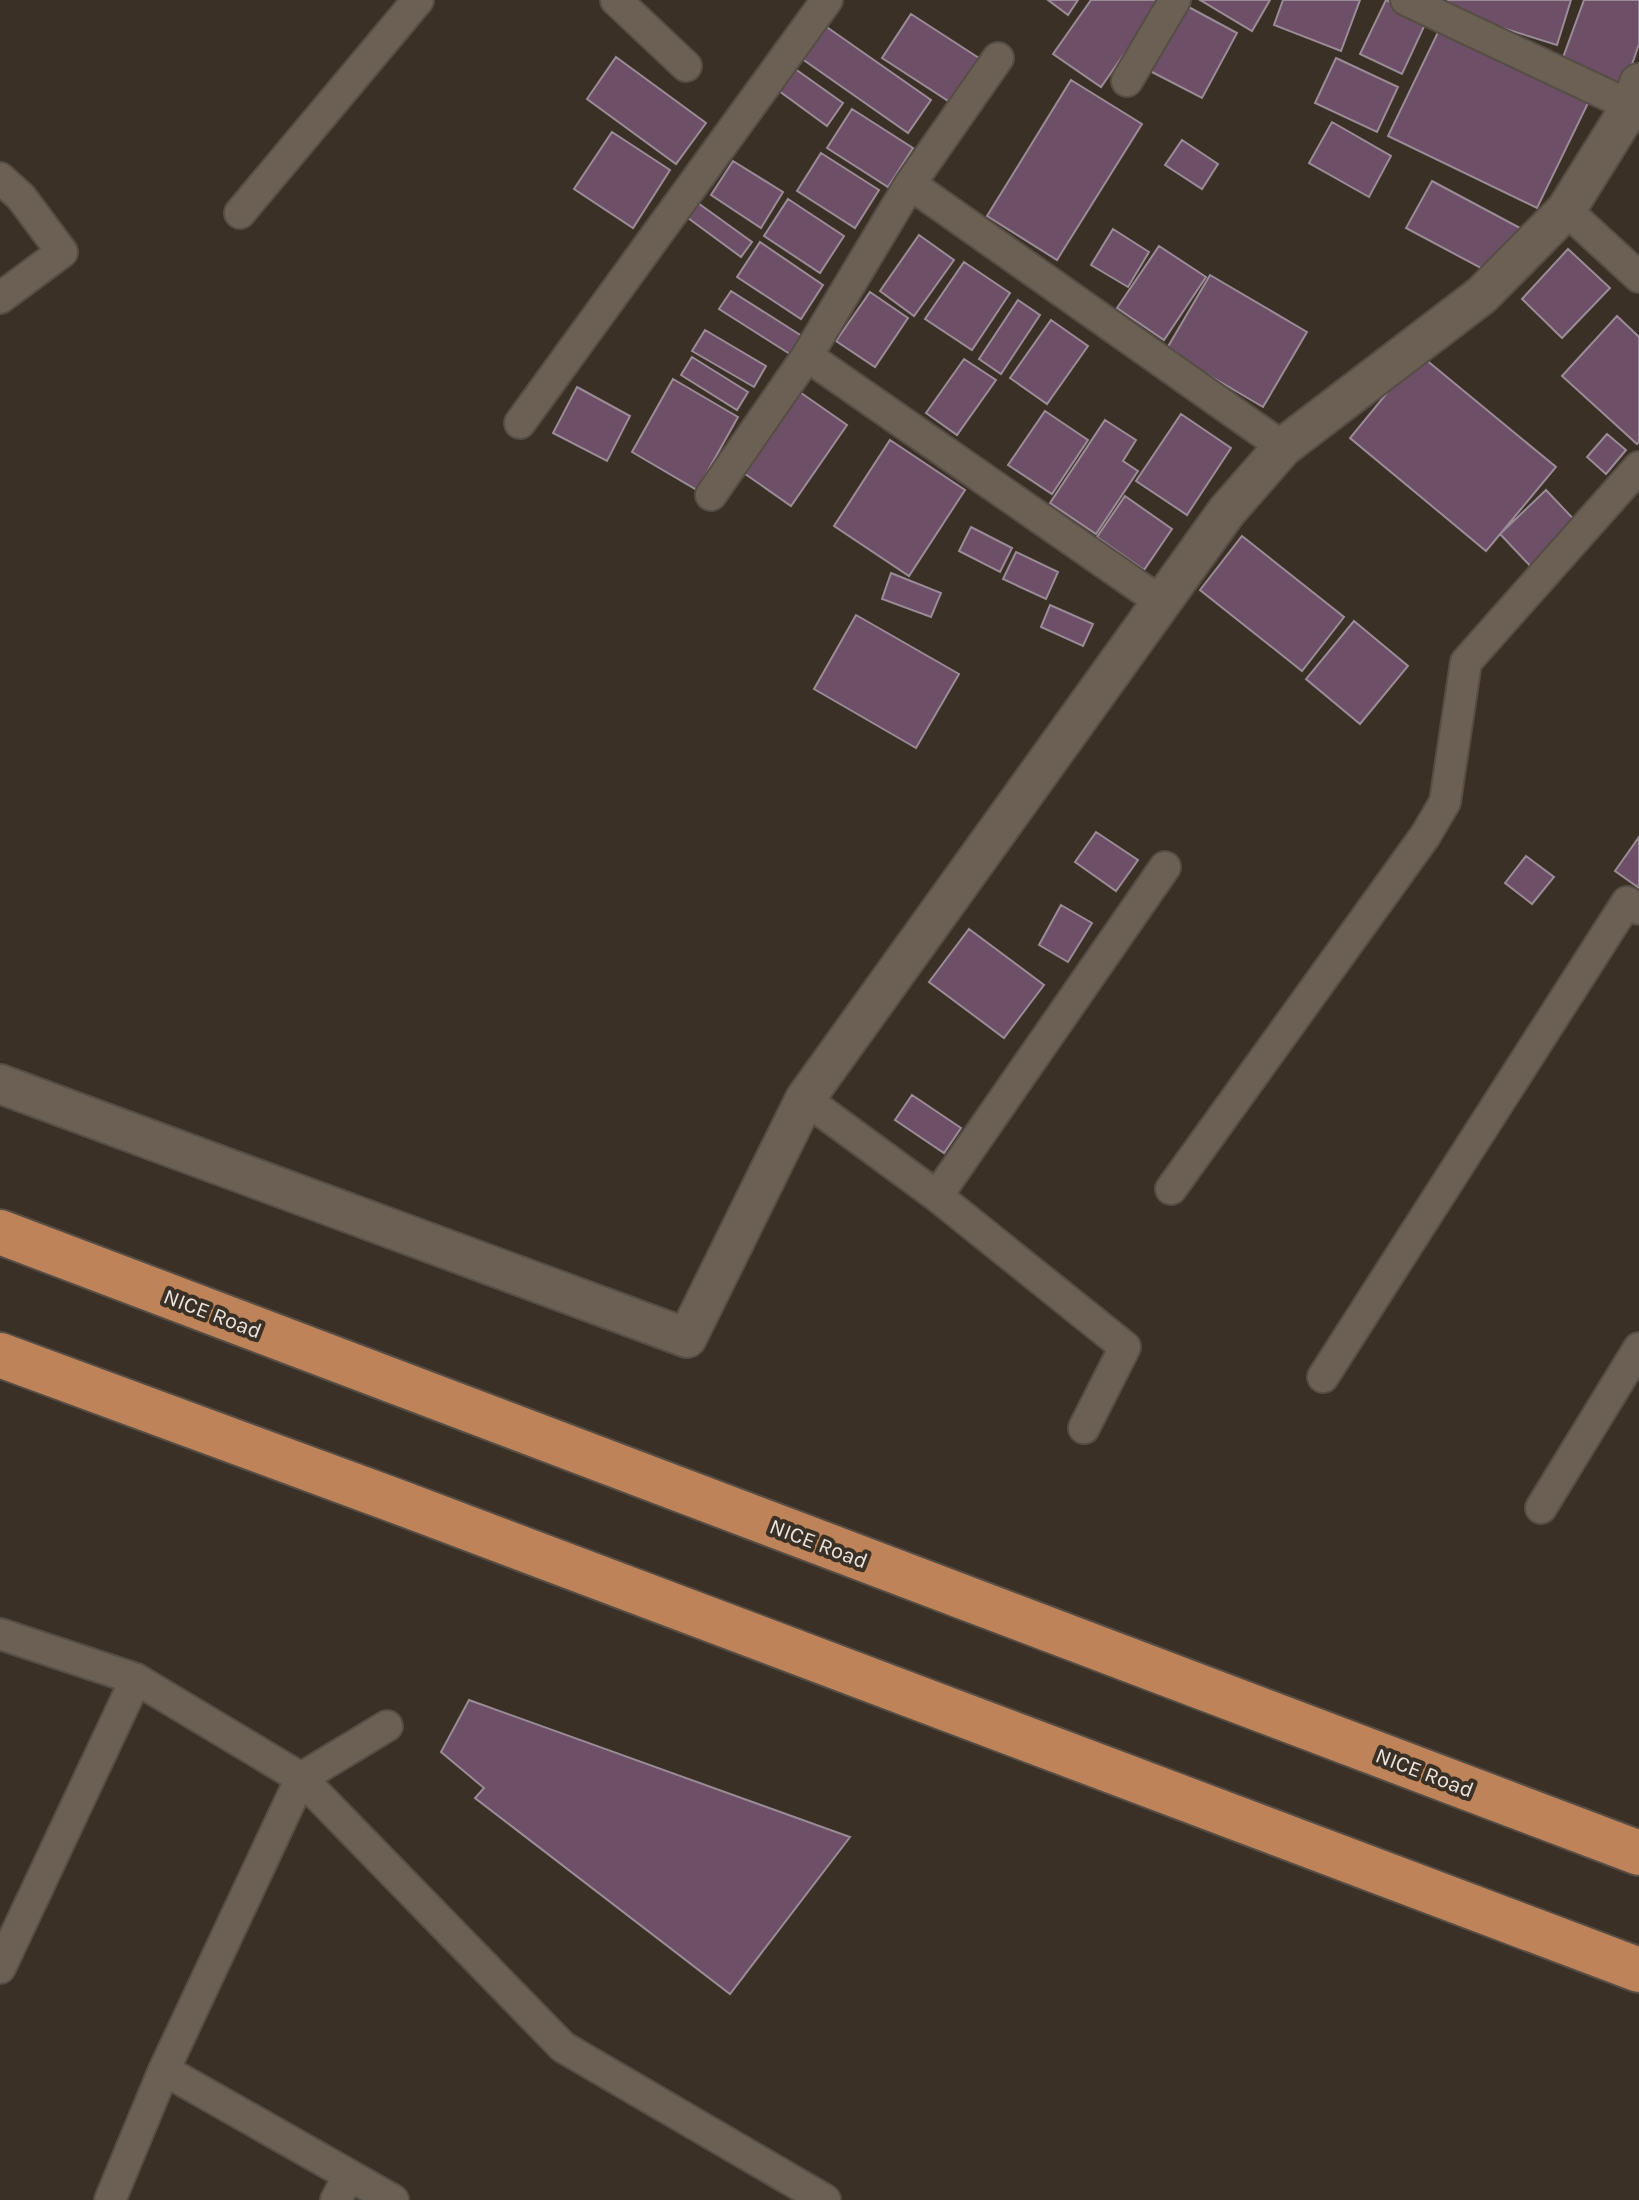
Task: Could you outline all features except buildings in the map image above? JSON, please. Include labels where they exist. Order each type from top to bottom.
[{"type":"highway","name":"NICE Road","points":[[0,1232],[1639,1853]]},
{"type":"highway","points":[[0,1355],[1639,1970]]},
{"type":"street","points":[[240,213],[418,0]]},
{"type":"street","points":[[616,0],[686,66]]},
{"type":"street","points":[[520,423],[827,0]]},
{"type":"street","points":[[1127,81],[1175,0]]},
{"type":"street","points":[[0,1084],[687,1338],[805,1099],[1227,511],[1283,447],[1482,295],[1566,210],[1635,94],[1406,0]]},
{"type":"street","points":[[711,495],[807,356],[910,184],[998,58]]},
{"type":"street","points":[[0,178],[21,197],[62,252],[0,298]]},
{"type":"street","points":[[910,184],[1283,447]]},
{"type":"street","points":[[1566,210],[1639,277]]},
{"type":"street","points":[[807,356],[1161,602]]},
{"type":"street","points":[[1171,1189],[1425,836],[1445,802],[1466,662],[1639,467]]},
{"type":"street","points":[[937,1196],[1165,867]]},
{"type":"street","points":[[1323,1377],[1627,902],[1639,909]]},
{"type":"street","points":[[805,1099],[937,1196],[1125,1347],[1084,1428]]},
{"type":"street","points":[[1541,1508],[1639,1348]]},
{"type":"street","points":[[0,1634],[136,1679],[301,1778],[563,2047],[825,2200]]},
{"type":"street","points":[[0,1968],[136,1679]]},
{"type":"street","points":[[110,2200],[164,2070],[301,1778],[387,1726]]},
{"type":"street","points":[[164,2070],[342,2187],[393,2200]]}]
